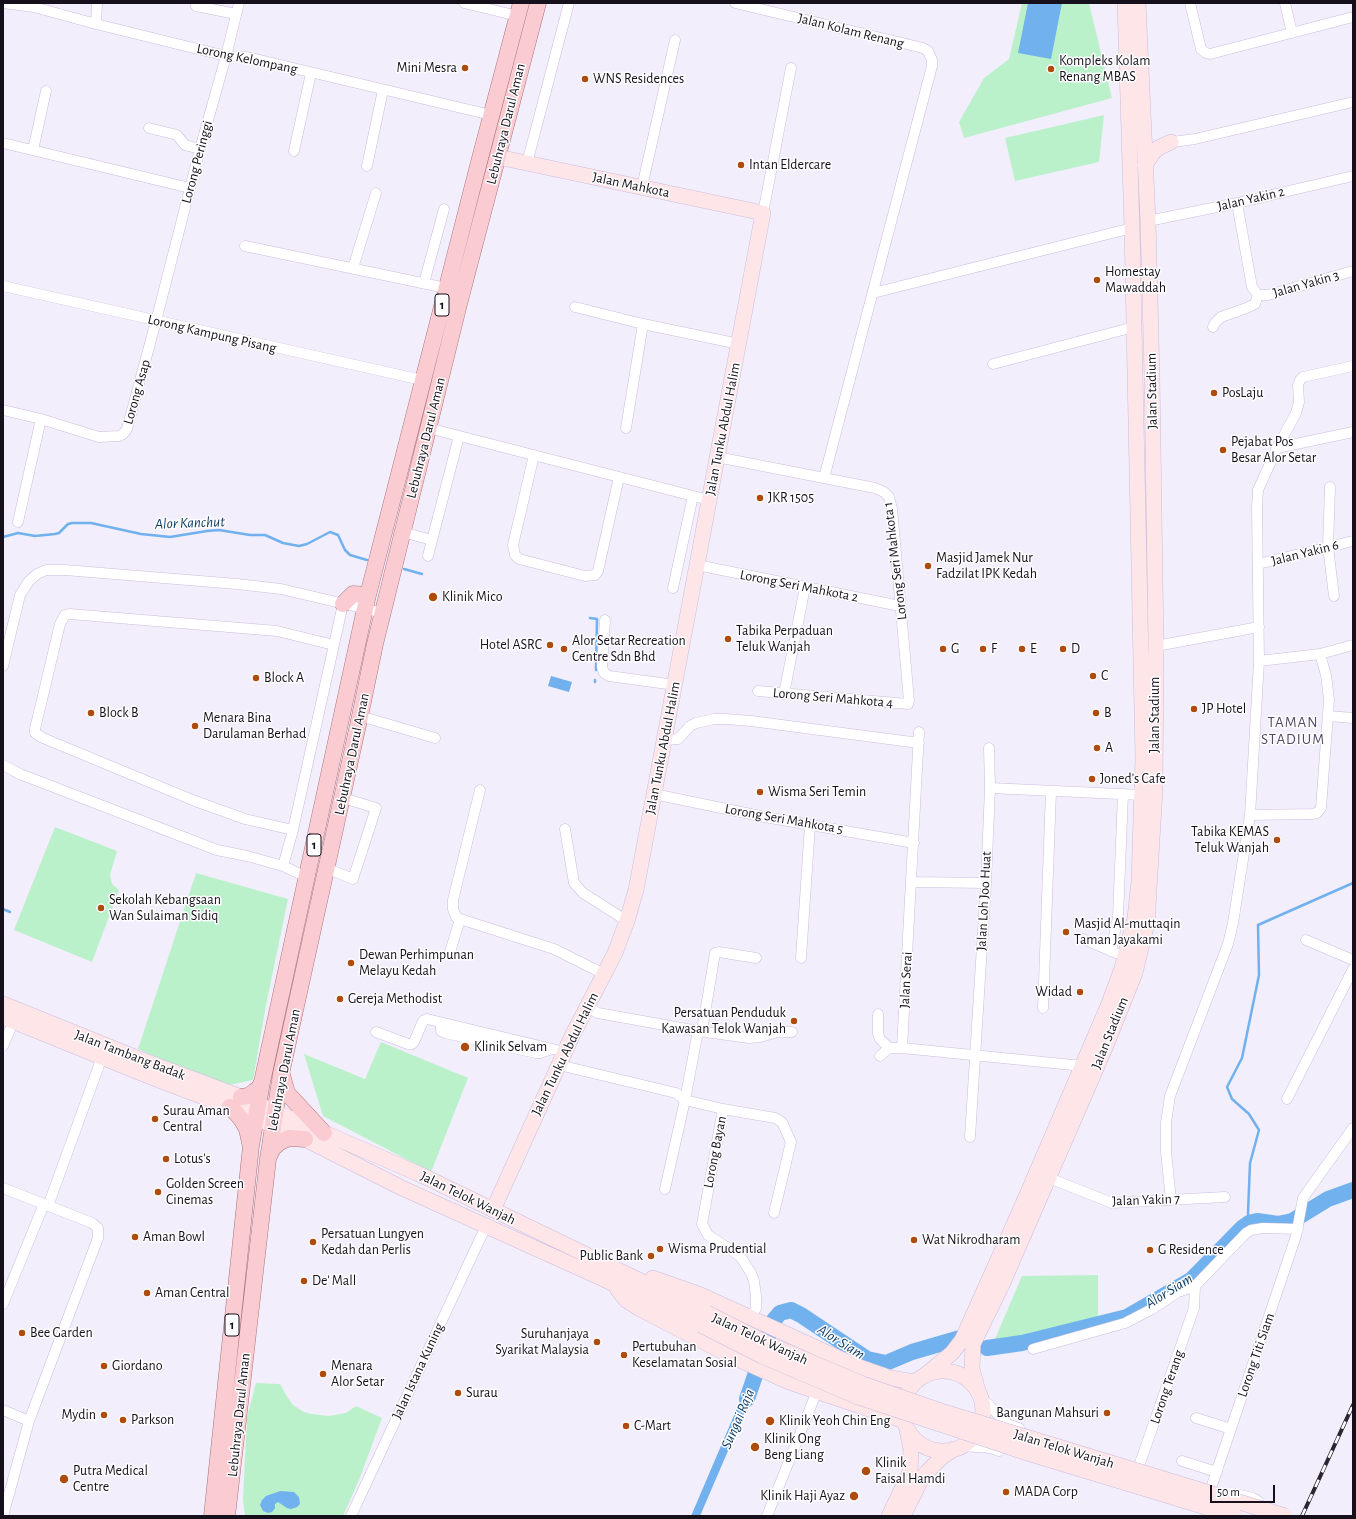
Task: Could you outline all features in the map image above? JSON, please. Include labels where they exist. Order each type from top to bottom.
[{"type":"main road","name":"Lebuhraya Darul Aman","points":[[228,1516],[268,1159],[281,1074],[301,989],[326,868],[343,798],[375,644],[428,428],[538,3]]},
{"type":"main road","name":"Jalan Stadium","points":[[920,1379],[952,1353],[962,1340],[1026,1197],[1108,1006],[1126,956],[1134,918],[1139,881],[1142,795],[1132,228],[1137,144],[1125,3]]},
{"type":"main road","name":"Jalan Stadium","points":[[980,1396],[972,1369],[973,1344],[1001,1287],[1105,1048],[1135,973],[1147,923],[1155,789],[1156,646],[1148,221],[1145,165],[1137,144],[1143,124],[1138,3]]},
{"type":"main road","name":"Lebuhraya Darul Aman","points":[[212,1516],[250,1146],[262,1082],[367,602],[422,380],[520,9]]},
{"type":"main road","points":[[1143,124],[1155,135],[1171,142]]},
{"type":"main road","points":[[1145,165],[1158,148],[1171,142]]},
{"type":"main road","name":"Jalan Mahkota","points":[[498,156],[763,213]]},
{"type":"main road","name":"Jalan Tunku Abdul Halim","points":[[493,1210],[558,1055],[587,1008],[617,948],[636,890],[763,213]]},
{"type":"main road","points":[[342,604],[353,594],[367,602]]},
{"type":"main road","name":"Jalan Tambang Badak","points":[[3,1004],[137,1058],[257,1111]]},
{"type":"main road","name":"Jalan Tambang Badak","points":[[8,1019],[102,1058],[236,1102]]},
{"type":"main road","points":[[281,1074],[287,1093],[324,1133]]},
{"type":"main road","points":[[250,1146],[247,1129],[237,1114],[236,1102],[254,1092],[259,1088],[262,1082]]},
{"type":"main road","name":"Jalan Telok Wanjah","points":[[257,1111],[274,1118],[324,1133],[417,1173],[587,1255],[704,1319],[762,1356],[858,1397],[1021,1451],[1235,1516]]},
{"type":"main road","name":"Jalan Telok Wanjah","points":[[274,1118],[305,1139],[402,1188],[486,1226],[609,1281],[768,1344],[863,1384],[952,1415],[1285,1516]]},
{"type":"main road","points":[[268,1159],[273,1148],[280,1142],[289,1138],[305,1139]]},
{"type":"main road","points":[[587,1255],[701,1295],[854,1365],[891,1378],[920,1379]]},
{"type":"main road","points":[[609,1281],[626,1300],[640,1309],[733,1357],[788,1382],[905,1424],[910,1434],[916,1441],[932,1449],[950,1450],[961,1447]]},
{"type":"main road","points":[[889,1516],[910,1472],[911,1449],[903,1408],[906,1394],[920,1379],[937,1371],[949,1371],[961,1375],[971,1382],[980,1396],[983,1413],[980,1426],[973,1438],[961,1447],[950,1451],[928,1470],[922,1478],[903,1516]]},
{"type":"main road","points":[[230,1496],[232,1508],[236,1516]]},
{"type":"street","name":"Lorong Kelompang","points":[[3,3],[34,7],[226,56],[247,57],[492,115]]},
{"type":"street","points":[[96,24],[97,3]]},
{"type":"street","name":"Lorong Peringgi","points":[[156,321],[239,3]]},
{"type":"street","points":[[464,3],[520,9]]},
{"type":"street","points":[[526,163],[569,3]]},
{"type":"street","name":"Jalan Kolam Renang","points":[[735,3],[771,7],[923,48],[931,55],[932,66],[873,292]]},
{"type":"street","points":[[1190,3],[1201,50],[1210,54],[1353,17]]},
{"type":"street","points":[[1285,3],[1292,33]]},
{"type":"street","points":[[196,6],[236,14]]},
{"type":"street","points":[[642,187],[675,40]]},
{"type":"street","points":[[763,213],[791,68]]},
{"type":"street","points":[[294,151],[311,73]]},
{"type":"street","points":[[367,166],[383,90]]},
{"type":"street","points":[[33,150],[46,91]]},
{"type":"street","points":[[1137,144],[1195,139],[1353,102]]},
{"type":"street","points":[[149,128],[177,135],[185,145],[200,149]]},
{"type":"street","points":[[3,143],[190,188]]},
{"type":"street","name":"Jalan Yakin 2","points":[[1148,221],[1237,203],[1353,176]]},
{"type":"street","points":[[353,268],[376,193]]},
{"type":"street","name":"Jalan Yakin 3","points":[[1237,203],[1252,287],[1258,295],[1268,295],[1353,271]]},
{"type":"street","points":[[424,283],[444,209]]},
{"type":"street","points":[[824,478],[873,292],[1132,228]]},
{"type":"street","points":[[245,246],[446,288]]},
{"type":"street","name":"Lorong Kampung Pisang","points":[[3,286],[422,380]]},
{"type":"street","points":[[1213,327],[1221,317],[1255,304],[1258,295]]},
{"type":"street","points":[[575,307],[643,324],[739,344]]},
{"type":"street","name":"Lorong Asap","points":[[3,410],[99,437],[113,437],[123,434],[127,429],[131,417],[156,321]]},
{"type":"street","points":[[626,428],[643,324]]},
{"type":"street","points":[[993,364],[1134,327]]},
{"type":"street","points":[[1171,1200],[1166,1152],[1166,1123],[1170,1096],[1228,944],[1233,923],[1250,815],[1259,661],[1257,498],[1260,486],[1277,448],[1296,413],[1299,402],[1298,385],[1300,380],[1303,377],[1353,366]]},
{"type":"street","points":[[18,522],[41,420]]},
{"type":"street","points":[[428,428],[709,500]]},
{"type":"street","points":[[1277,448],[1353,432]]},
{"type":"street","points":[[428,556],[459,436]]},
{"type":"street","points":[[534,456],[513,545],[515,555],[519,559],[585,576],[595,575],[598,571],[619,477]]},
{"type":"street","name":"Lorong Seri Mahkota 1","points":[[717,457],[875,488],[884,492],[889,497],[892,509],[909,701],[908,704]]},
{"type":"street","points":[[1330,487],[1328,547],[1334,596]]},
{"type":"street","points":[[673,588],[693,496]]},
{"type":"street","points":[[402,532],[432,540]]},
{"type":"street","name":"Jalan Yakin 6","points":[[1258,564],[1353,541]]},
{"type":"street","name":"Lorong Seri Mahkota 2","points":[[697,565],[900,606]]},
{"type":"street","points":[[3,666],[20,595],[29,581],[37,574],[46,570],[65,570],[266,587],[281,589],[342,604],[293,830],[283,866]]},
{"type":"street","points":[[784,694],[805,587]]},
{"type":"street","points":[[367,602],[383,613]]},
{"type":"street","points":[[293,830],[245,819],[195,801],[43,738],[35,733],[35,728],[60,624],[66,616],[70,614],[277,631],[334,645]]},
{"type":"street","points":[[605,620],[602,667],[604,673],[609,676],[675,685]]},
{"type":"street","points":[[1156,646],[1259,628]]},
{"type":"street","points":[[1259,661],[1320,654],[1353,645]]},
{"type":"street","points":[[1250,815],[1312,814],[1317,813],[1321,808],[1328,716],[1328,686],[1320,654]]},
{"type":"street","name":"Lorong Seri Mahkota 4","points":[[758,691],[908,704]]},
{"type":"street","points":[[360,716],[435,738]]},
{"type":"street","points":[[1328,716],[1353,718]]},
{"type":"street","points":[[664,740],[673,741],[678,739],[690,726],[704,720],[726,719],[751,720],[919,743]]},
{"type":"street","name":"Jalan Serai","points":[[902,1048],[920,732]]},
{"type":"street","name":"Jalan Loh Joo Huat","points":[[970,1137],[986,883],[990,788],[989,748]]},
{"type":"street","points":[[3,765],[20,774],[217,850],[247,856],[283,866],[306,877]]},
{"type":"street","points":[[990,788],[1142,795]]},
{"type":"street","points":[[480,790],[453,900],[454,913],[460,919],[554,949],[604,974]]},
{"type":"street","points":[[1042,1008],[1051,791]]},
{"type":"street","name":"Lorong Seri Mahkota 5","points":[[654,794],[810,825],[914,843]]},
{"type":"street","points":[[1111,951],[1118,917],[1123,794]]},
{"type":"street","points":[[326,868],[353,879],[376,808],[343,798]]},
{"type":"street","points":[[801,958],[810,825]]},
{"type":"street","points":[[565,829],[574,883],[583,893],[627,920]]},
{"type":"street","points":[[912,882],[986,883]]},
{"type":"street","points":[[450,952],[460,919]]},
{"type":"street","points":[[1083,939],[1126,956]]},
{"type":"street","points":[[1306,940],[1353,960]]},
{"type":"street","points":[[665,1189],[700,1031],[715,953],[719,952],[756,958]]},
{"type":"street","points":[[1287,1099],[1353,969]]},
{"type":"street","points":[[587,1008],[598,1013],[700,1031],[754,1038],[778,1032],[792,1032]]},
{"type":"street","points":[[878,1014],[878,1034],[880,1040],[889,1048],[902,1048],[1083,1066]]},
{"type":"street","points":[[3,1046],[8,1019]]},
{"type":"street","points":[[376,1032],[408,1044],[412,1044],[424,1020],[427,1019],[441,1024],[441,1031],[445,1033],[536,1053],[558,1055]]},
{"type":"street","points":[[880,1056],[889,1048]]},
{"type":"street","name":"Lorong Bayan","points":[[558,1055],[676,1093],[685,1100],[723,1109],[702,1224],[708,1235],[740,1256],[751,1273],[754,1281],[756,1296],[756,1308],[753,1319]]},
{"type":"street","points":[[3,1302],[46,1205],[102,1058]]},
{"type":"street","points":[[723,1109],[775,1118],[782,1122],[786,1129],[791,1142],[774,1214]]},
{"type":"street","name":"Lorong Titi Siam","points":[[1211,1488],[1298,1226],[1303,1198],[1353,1128]]},
{"type":"street","name":"Jalan Yakin 7","points":[[1048,1178],[1112,1203],[1225,1197]]},
{"type":"street","points":[[3,1188],[92,1223],[98,1228],[98,1238],[29,1422],[3,1516]]},
{"type":"street","name":"Jalan Istana Kuning","points":[[351,1516],[486,1226]]},
{"type":"street","points":[[1033,1349],[1124,1323],[1152,1309],[1178,1292],[1195,1286],[1246,1233],[1251,1230],[1298,1226]]},
{"type":"street","name":"Lorong Terang","points":[[1139,1466],[1194,1308],[1195,1286]]},
{"type":"street","points":[[768,1516],[817,1392]]},
{"type":"street","points":[[980,1396],[1007,1424],[1042,1437],[1211,1488],[1253,1498],[1258,1501],[1262,1510],[1260,1516]]},
{"type":"street","points":[[3,1410],[29,1422]]},
{"type":"street","points":[[1196,1418],[1231,1429]]},
{"type":"street","points":[[961,1447],[991,1448],[1218,1516]]},
{"type":"street","points":[[1182,1461],[1216,1472]]},
{"type":"green space","name":"Kompleks Kolam Renang MBAS","points":[[1022,3],[1089,3],[1112,98],[964,138],[959,122],[984,78],[1009,59]]},
{"type":"green space","points":[[1104,115],[1099,162],[1015,181],[1005,138]]},
{"type":"green space","points":[[55,827],[117,851],[110,875],[112,884],[119,890],[92,962],[14,930]]},
{"type":"green space","points":[[196,873],[288,899],[266,1005],[253,1080],[224,1086],[138,1049]]},
{"type":"green space","points":[[381,1042],[468,1078],[431,1172],[323,1116],[304,1054],[365,1079]]},
{"type":"green space","points":[[1098,1275],[1098,1321],[1037,1336],[995,1339],[1022,1276]]},
{"type":"green space","points":[[256,1383],[280,1384],[293,1405],[304,1412],[311,1414],[329,1416],[346,1413],[356,1406],[382,1418],[359,1480],[343,1516],[245,1516],[243,1500],[247,1417]]},
{"type":"water","points":[[1028,3],[1062,3],[1051,59],[1018,53]]},
{"type":"water","points":[[551,676],[572,682],[569,692],[548,686]]},
{"type":"water","name":"Sungai Raja","points":[[755,1378],[755,1388],[700,1516],[691,1516],[747,1385]]},
{"type":"water","points":[[280,1491],[294,1492],[299,1497],[300,1504],[291,1509],[278,1502],[275,1504],[275,1508],[272,1512],[268,1513],[263,1511],[260,1505],[262,1500],[266,1496]]},
{"type":"waterway","name":"Alor Kanchut","points":[[3,537],[18,533],[35,536],[55,534],[59,533],[68,524],[91,523],[141,534],[170,537],[219,530],[250,535],[265,535],[283,543],[299,546],[307,544],[330,532],[338,535],[345,550],[350,555],[367,560]]},
{"type":"waterway","name":"Alor Kanchut","points":[[404,569],[422,574]]},
{"type":"waterway","points":[[590,618],[597,619],[596,670]]},
{"type":"waterway","points":[[1249,1223],[1250,1163],[1259,1130],[1249,1114],[1232,1099],[1227,1087],[1242,1058],[1259,975],[1258,925],[1353,883]]},
{"type":"waterway","points":[[3,909],[10,912]]},
{"type":"waterway","name":"Alor Siam","points":[[987,1348],[1022,1343],[1127,1317],[1191,1280],[1242,1228],[1249,1223],[1257,1221],[1278,1224],[1292,1221],[1328,1199],[1353,1190]]},
{"type":"waterway","name":"Alor Siam","points":[[747,1399],[774,1320],[780,1313],[791,1310],[801,1315],[867,1359],[886,1363],[912,1352],[960,1338]]},
{"type":"railway","points":[[1302,1516],[1353,1405]]},
{"type":"place","name":"Mini Mesra","points":[[465,68]]},
{"type":"place","name":"Kompleks Kolam Renang MBAS","points":[[1051,69]]},
{"type":"place","name":"WNS Residences","points":[[585,79]]},
{"type":"place","name":"Intan Eldercare","points":[[741,165]]},
{"type":"place","name":"Homestay Mawaddah","points":[[1097,280]]},
{"type":"place","name":"PosLaju","points":[[1214,393]]},
{"type":"place","name":"Pejabat Pos Besar Alor Setar","points":[[1223,450]]},
{"type":"place","name":"JKR 1505","points":[[760,498]]},
{"type":"place","name":"Masjid Jamek Nur Fadzilat IPK Kedah","points":[[928,566]]},
{"type":"place","name":"Klinik Mico","points":[[433,597]]},
{"type":"place","name":"Tabika Perpaduan Teluk Wanjah","points":[[728,639]]},
{"type":"place","name":"Hotel ASRC","points":[[550,645]]},
{"type":"place","name":"Alor Setar Recreation Centre Sdn Bhd","points":[[564,649]]},
{"type":"place","name":"G","points":[[943,649]]},
{"type":"place","name":"F","points":[[983,649]]},
{"type":"place","name":"E","points":[[1022,649]]},
{"type":"place","name":"D","points":[[1063,649]]},
{"type":"place","name":"C","points":[[1093,676]]},
{"type":"place","name":"Block A","points":[[256,678]]},
{"type":"place","name":"JP Hotel","points":[[1194,709]]},
{"type":"place","name":"Block B","points":[[91,713]]},
{"type":"place","name":"B","points":[[1096,713]]},
{"type":"place","name":"Menara Bina Darulaman Berhad","points":[[195,726]]},
{"type":"place","name":"A","points":[[1097,748]]},
{"type":"place","name":"Joned's Cafe","points":[[1092,779]]},
{"type":"place","name":"Wisma Seri Temin","points":[[760,792]]},
{"type":"place","name":"Tabika KEMAS Teluk Wanjah","points":[[1277,840]]},
{"type":"place","name":"Sekolah Kebangsaan Wan Sulaiman Sidiq","points":[[101,908]]},
{"type":"place","name":"Masjid Al-muttaqin Taman Jayakami","points":[[1066,932]]},
{"type":"place","name":"Dewan Perhimpunan Melayu Kedah","points":[[351,963]]},
{"type":"place","name":"Widad","points":[[1080,992]]},
{"type":"place","name":"Gereja Methodist","points":[[340,999]]},
{"type":"place","name":"Persatuan Penduduk Kawasan Telok Wanjah","points":[[794,1021]]},
{"type":"place","name":"Klinik Selvam","points":[[465,1047]]},
{"type":"place","name":"Surau Aman Central","points":[[155,1119]]},
{"type":"place","name":"Lotus's","points":[[166,1159]]},
{"type":"place","name":"Golden Screen Cinemas","points":[[158,1192]]},
{"type":"place","name":"Aman Bowl","points":[[135,1237]]},
{"type":"place","name":"Wat Nikrodharam","points":[[914,1240]]},
{"type":"place","name":"Persatuan Lungyen Kedah dan Perlis","points":[[313,1242]]},
{"type":"place","name":"Wisma Prudential","points":[[660,1249]]},
{"type":"place","name":"G Residence","points":[[1150,1250]]},
{"type":"place","name":"Public Bank","points":[[651,1256]]},
{"type":"place","name":"De' Mall","points":[[304,1281]]},
{"type":"place","name":"Aman Central","points":[[147,1293]]},
{"type":"place","name":"Bee Garden","points":[[22,1333]]},
{"type":"place","name":"Suruhanjaya Syarikat Malaysia","points":[[597,1342]]},
{"type":"place","name":"Pertubuhan Keselamatan Sosial","points":[[624,1355]]},
{"type":"place","name":"Giordano","points":[[104,1366]]},
{"type":"place","name":"Menara Alor Setar","points":[[323,1374]]},
{"type":"place","name":"Surau","points":[[458,1393]]},
{"type":"place","name":"Bangunan Mahsuri","points":[[1107,1413]]},
{"type":"place","name":"Mydin","points":[[104,1415]]},
{"type":"place","name":"Parkson","points":[[123,1420]]},
{"type":"place","name":"Klinik Yeoh Chin Eng","points":[[770,1421]]},
{"type":"place","name":"C-Mart","points":[[626,1426]]},
{"type":"place","name":"Klinik Ong Beng Liang","points":[[755,1447]]},
{"type":"place","name":"Klinik Faisal Hamdi","points":[[866,1471]]},
{"type":"place","name":"Putra Medical Centre","points":[[64,1479]]},
{"type":"place","name":"MADA Corp","points":[[1006,1492]]},
{"type":"place","name":"Klinik Haji Ayaz","points":[[854,1496]]},
{"type":"district","name":"TAMAN STADIUM","points":[[1293,730]]}]
